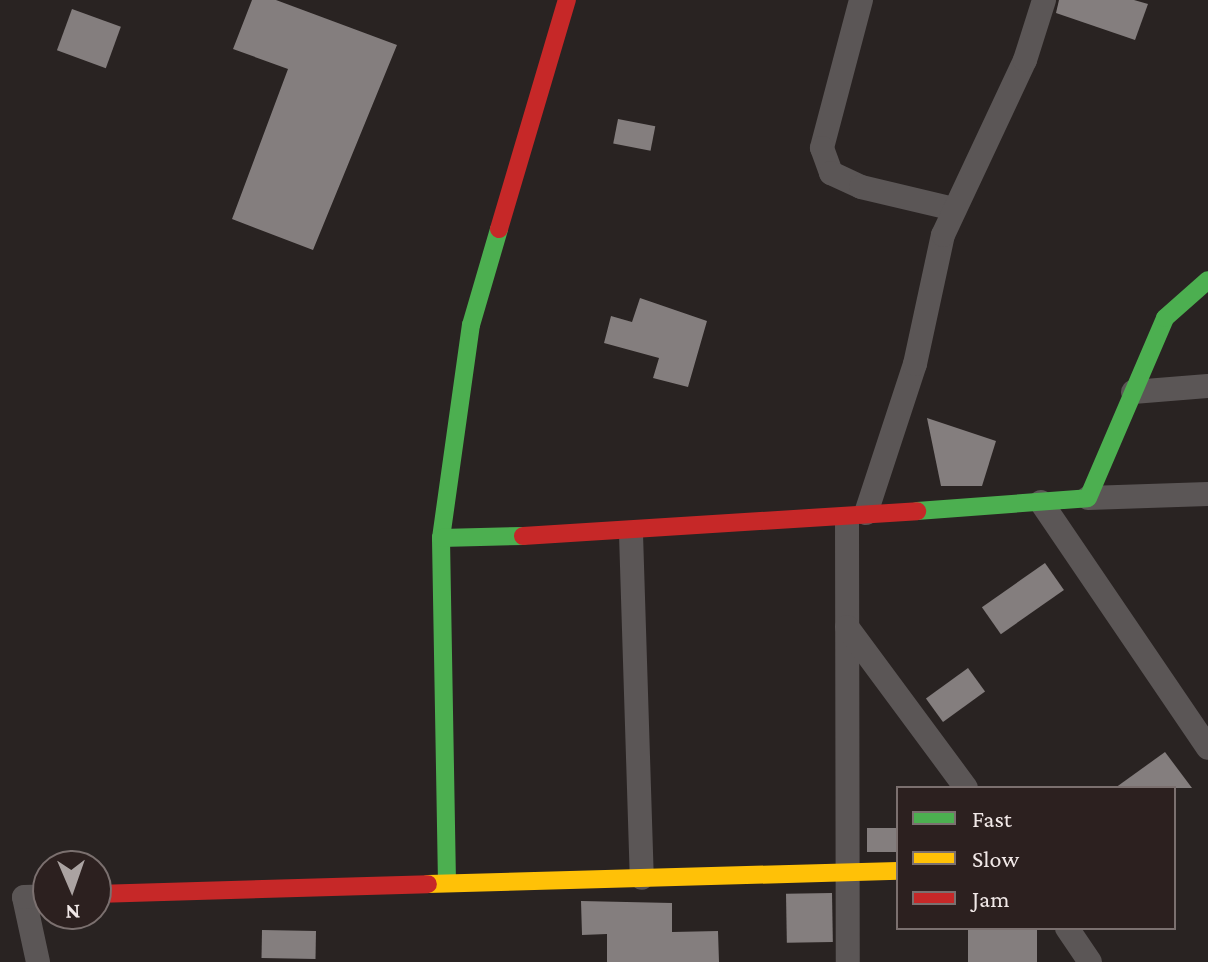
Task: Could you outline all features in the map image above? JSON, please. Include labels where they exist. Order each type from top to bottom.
[{"type":"street","points":[[447,883],[441,538],[471,325],[567,0]]},
{"type":"street","points":[[861,0],[822,148],[831,173],[861,187],[954,209]]},
{"type":"street","points":[[848,962],[847,627],[856,516],[915,364],[954,209],[1025,60],[1044,0]]},
{"type":"street","points":[[1088,498],[1174,304],[1208,280]]},
{"type":"street","points":[[1133,392],[1208,386]]},
{"type":"street","points":[[441,538],[631,534],[1088,498],[1208,494]]},
{"type":"street","points":[[1041,502],[1208,748]]},
{"type":"street","points":[[631,534],[642,878]]},
{"type":"street","points":[[847,627],[965,786]]},
{"type":"street","points":[[112,893],[896,871]]},
{"type":"street","points":[[32,897],[24,897],[38,962]]},
{"type":"street","points":[[1068,930],[1090,962]]},
{"type":"building","points":[[252,0],[276,0],[397,45],[313,250],[232,219],[288,69],[233,49]]},
{"type":"building","points":[[1059,0],[1134,0],[1148,4],[1135,40],[1056,13]]},
{"type":"building","points":[[72,9],[121,27],[106,68],[57,50]]},
{"type":"building","points":[[618,119],[655,126],[651,151],[613,144]]},
{"type":"building","points":[[640,298],[707,321],[688,387],[653,378],[659,358],[604,343],[611,316],[632,322]]},
{"type":"building","points":[[927,418],[996,441],[982,486],[941,486]]},
{"type":"building","points":[[1045,563],[1064,590],[1001,634],[982,607]]},
{"type":"building","points":[[968,668],[985,691],[943,722],[926,699]]},
{"type":"building","points":[[1165,752],[1192,788],[1176,786],[1118,786]]},
{"type":"building","points":[[867,828],[896,828],[896,852],[867,852]]},
{"type":"building","points":[[832,893],[833,942],[787,943],[786,894]]},
{"type":"building","points":[[581,901],[672,903],[672,932],[718,931],[719,962],[607,962],[607,934],[582,935]]},
{"type":"building","points":[[262,930],[316,931],[316,959],[262,958]]},
{"type":"building","points":[[968,930],[1037,930],[1037,962],[968,962]]},
{"type":"traffic: fast","points":[[441,538],[471,325],[499,229]]},
{"type":"traffic: fast","points":[[917,511],[1088,498],[1165,318],[1208,280]]},
{"type":"traffic: fast","points":[[447,883],[441,538],[523,536]]},
{"type":"traffic: slow","points":[[428,884],[896,871]]},
{"type":"traffic: jam","points":[[499,229],[567,0]]},
{"type":"traffic: jam","points":[[523,536],[917,511]]},
{"type":"traffic: jam","points":[[112,894],[428,884]]}]
